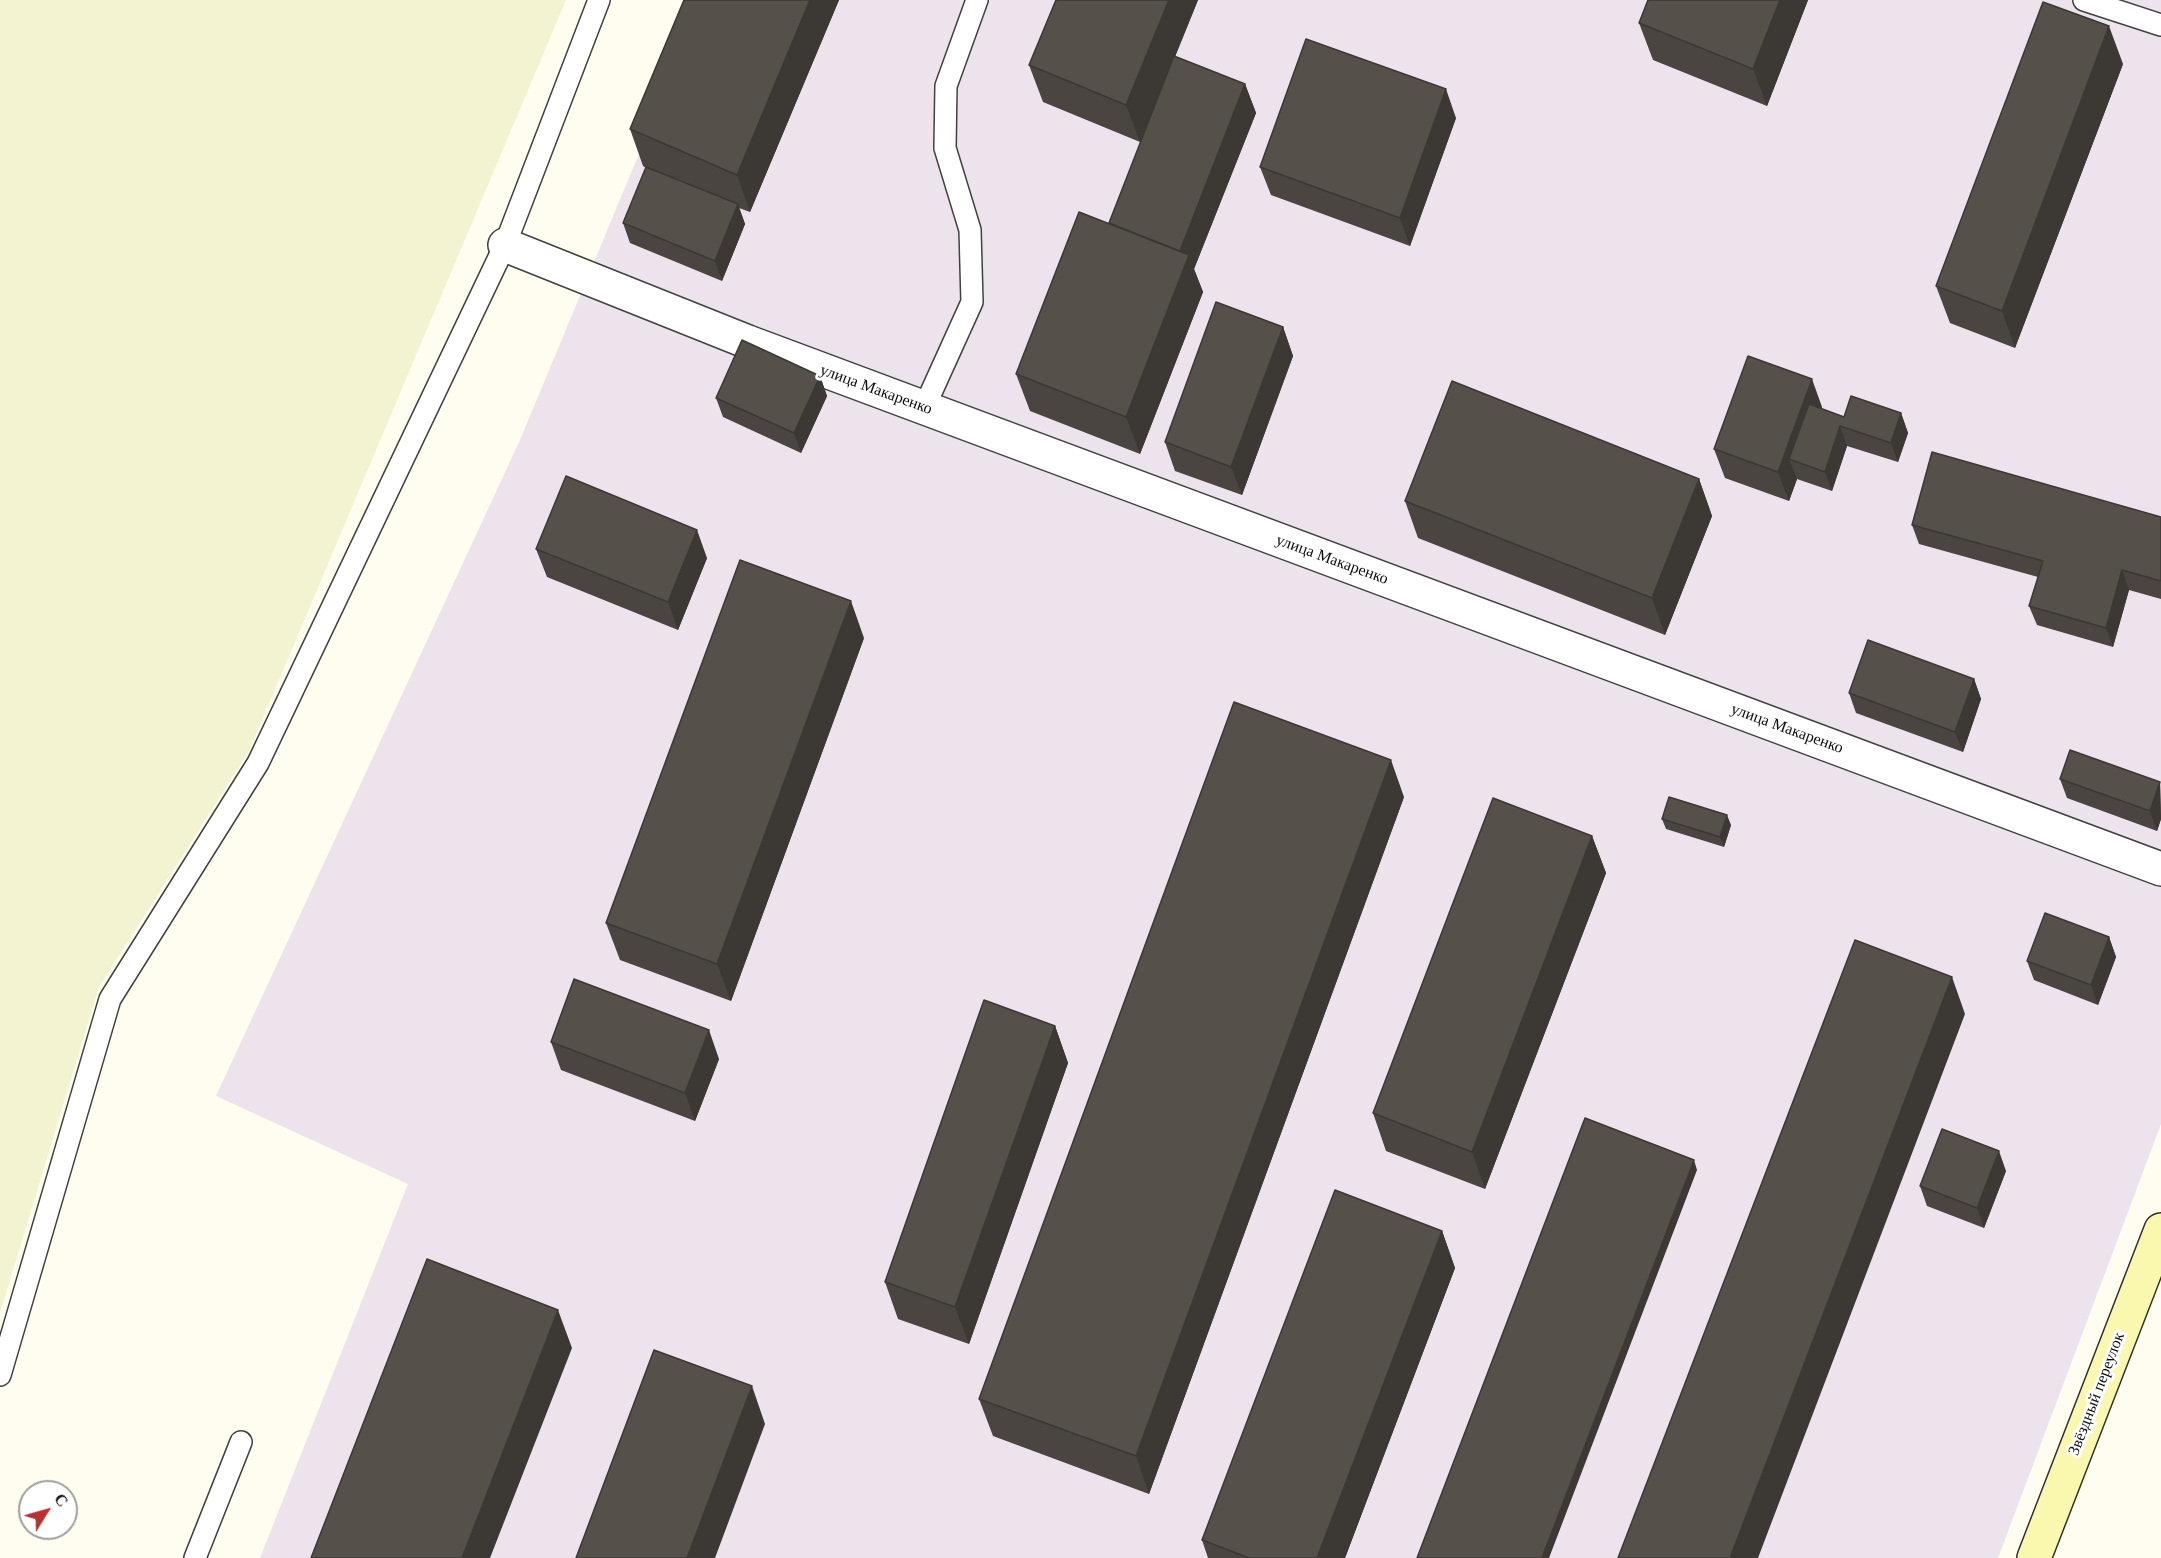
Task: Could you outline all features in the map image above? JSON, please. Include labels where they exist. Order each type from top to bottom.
[{"type":"street","name":"улица Макаренко","points":[[505,245],[748,342],[2161,869]]},
{"type":"street","name":"Звёздный переулок","points":[[2034,1558],[2161,1230]]},
{"type":"lane","points":[[0,1375],[110,999],[258,764],[505,245],[599,0]]},
{"type":"lane","points":[[924,408],[972,302],[970,230],[945,148],[946,86],[976,0]]},
{"type":"lane","points":[[2084,0],[2161,25]]},
{"type":"lane","points":[[195,1558],[241,1442]]},
{"type":"shaded area","points":[[703,0],[2161,0],[2161,1124],[1998,1558],[260,1558],[408,1184],[216,1096],[520,440]]},
{"type":"green space","points":[[0,0],[566,0],[249,751],[99,987],[0,1313]]},
{"type":"building","points":[[684,0],[810,0],[737,175],[630,129]]},
{"type":"building","points":[[1056,0],[1169,0],[1126,105],[1029,65]]},
{"type":"building","points":[[1648,0],[1780,0],[1753,69],[1639,23]]},
{"type":"building","points":[[2043,2],[2109,26],[2002,311],[1936,286]]},
{"type":"building","points":[[1306,39],[1446,89],[1400,218],[1260,167]]},
{"type":"building","points":[[1174,56],[1245,84],[1180,251],[1109,223]]},
{"type":"building","points":[[646,167],[738,204],[715,261],[623,223]]},
{"type":"building","points":[[1079,212],[1189,255],[1126,417],[1016,374]]},
{"type":"building","points":[[1216,302],[1283,327],[1231,467],[1165,442]]},
{"type":"building","points":[[742,340],[820,376],[794,433],[716,398]]},
{"type":"building","points":[[1748,356],[1812,379],[1778,472],[1714,449]]},
{"type":"building","points":[[1452,381],[1699,479],[1652,598],[1405,501]]},
{"type":"building","points":[[1851,396],[1901,413],[1891,443],[1840,426],[1825,472],[1789,459],[1809,404],[1844,417]]},
{"type":"building","points":[[1932,452],[2161,517],[2161,581],[2122,570],[2106,628],[2029,606],[2043,561],[1912,525]]},
{"type":"building","points":[[566,476],[697,530],[668,602],[536,549]]},
{"type":"building","points":[[740,560],[851,601],[717,964],[606,923]]},
{"type":"building","points":[[1868,640],[1974,679],[1955,732],[1849,693]]},
{"type":"building","points":[[1234,702],[1391,760],[1136,1456],[979,1399]]},
{"type":"building","points":[[2070,750],[2160,782],[2150,811],[2060,779]]},
{"type":"building","points":[[1669,797],[1727,815],[1720,837],[1662,819]]},
{"type":"building","points":[[1493,798],[1592,836],[1472,1152],[1373,1113]]},
{"type":"building","points":[[2045,913],[2109,937],[2091,985],[2027,961]]},
{"type":"building","points":[[1855,940],[1952,977],[1730,1558],[1618,1558]]},
{"type":"building","points":[[574,979],[709,1030],[685,1093],[551,1042]]},
{"type":"building","points":[[984,1000],[1055,1026],[955,1307],[885,1282]]},
{"type":"building","points":[[1585,1118],[1694,1160],[1542,1558],[1417,1558]]},
{"type":"building","points":[[1942,1129],[1999,1151],[1977,1208],[1920,1186]]},
{"type":"building","points":[[1335,1190],[1442,1231],[1317,1558],[1249,1558],[1202,1540]]},
{"type":"building","points":[[427,1259],[558,1310],[462,1558],[311,1558]]},
{"type":"building","points":[[654,1350],[752,1386],[687,1558],[576,1558]]}]
